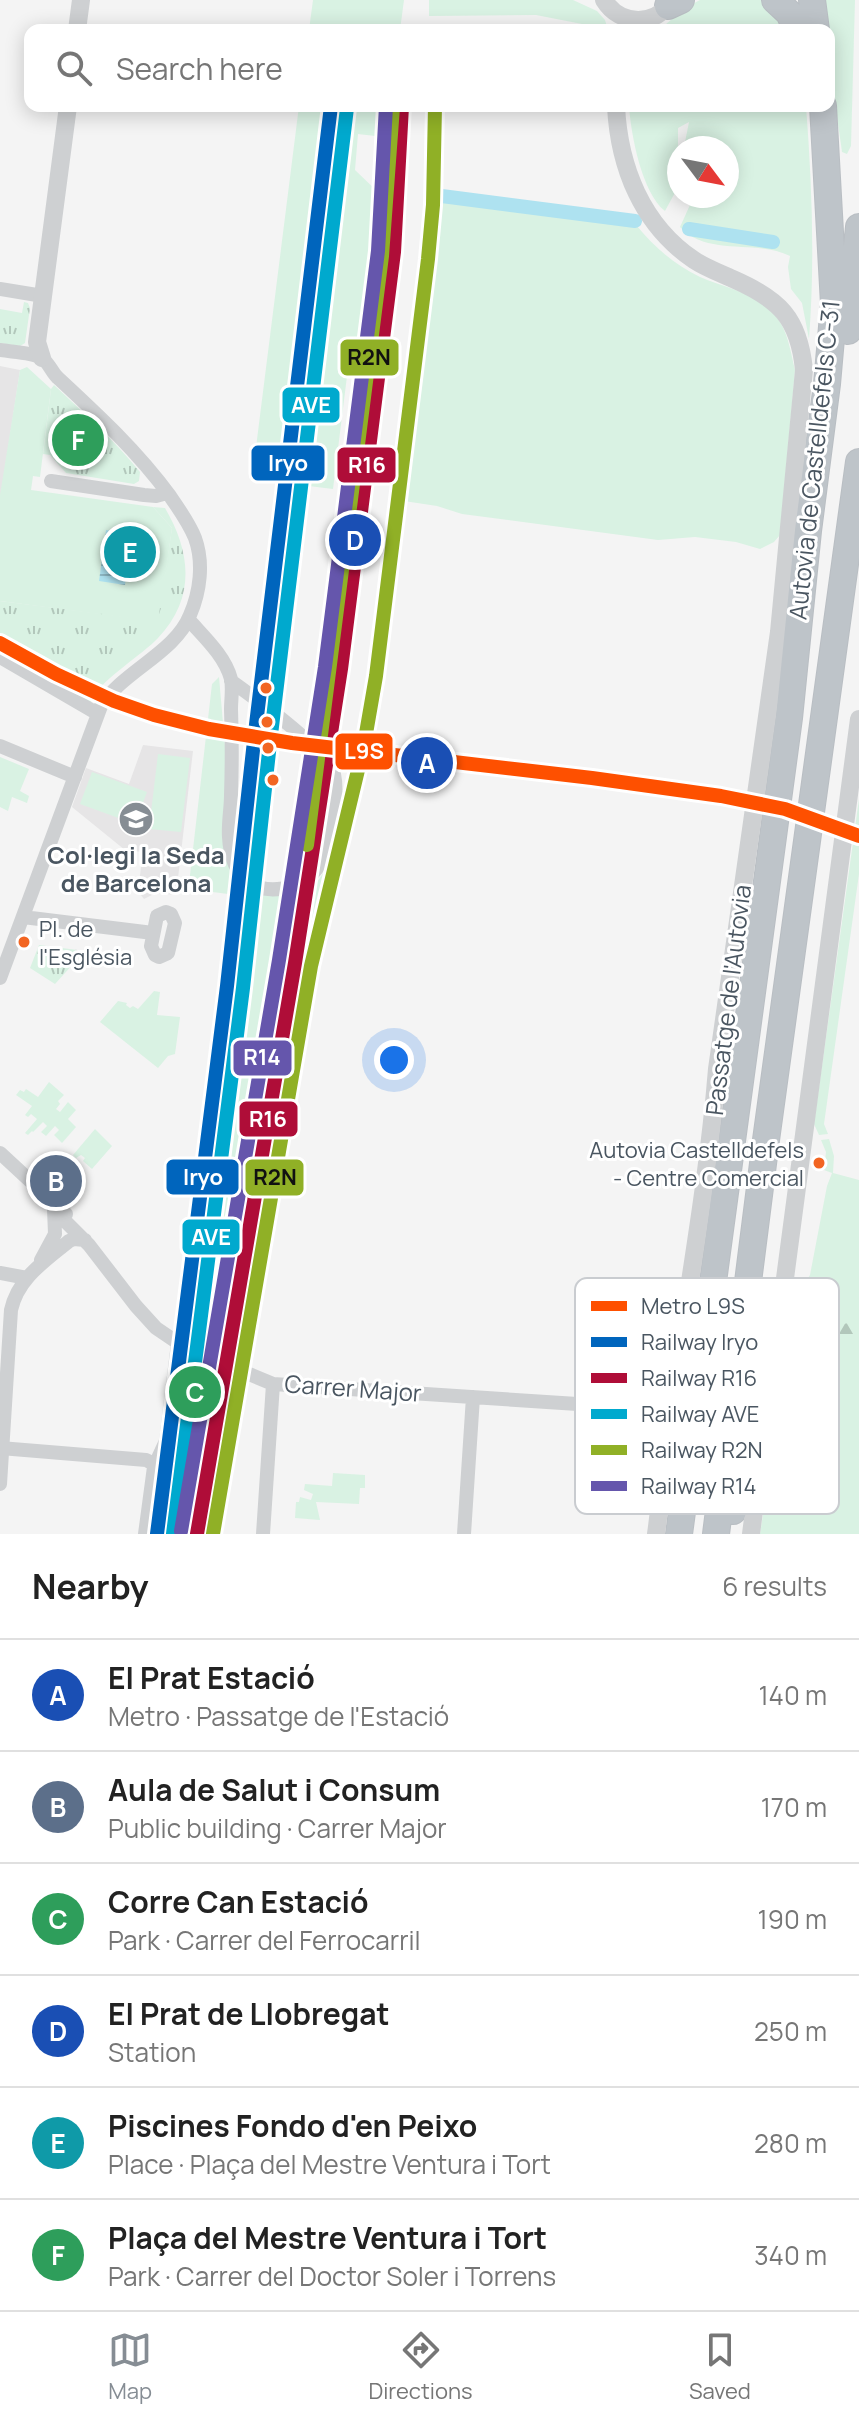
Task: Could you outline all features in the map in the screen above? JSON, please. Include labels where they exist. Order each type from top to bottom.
[{"type":"highway","points":[[775,0],[789,13],[810,18]]},
{"type":"highway","points":[[814,112],[829,205]]},
{"type":"highway","name":"Autovia de Castelldefels C-31","points":[[789,718],[834,304],[823,112]]},
{"type":"highway","points":[[714,1278],[789,718],[823,535],[859,227]]},
{"type":"highway","points":[[748,1278],[859,462]]},
{"type":"highway","points":[[679,1534],[682,1514]]},
{"type":"highway","points":[[716,1534],[719,1514]]},
{"type":"highway","points":[[731,1534],[734,1514]]},
{"type":"street","points":[[78,24],[81,0]]},
{"type":"street","points":[[589,0],[614,14],[634,20],[647,20],[659,15],[674,2]]},
{"type":"street","points":[[0,978],[98,714],[112,692],[171,641],[189,620],[198,593],[200,564],[197,546],[182,513],[118,434],[54,374],[42,358],[37,342],[67,112]]},
{"type":"street","name":"Passatge de l'Autovia","points":[[617,112],[624,161],[641,204],[663,234],[696,261],[775,301],[790,322],[800,345],[804,370],[774,670],[690,1278]]},
{"type":"street","points":[[0,289],[43,296]]},
{"type":"street","points":[[0,350],[42,358]]},
{"type":"street","points":[[51,481],[144,495],[167,493]]},
{"type":"street","points":[[189,620],[219,655],[231,681],[228,833],[235,865],[245,880],[262,889],[273,890],[302,883],[313,875],[325,851],[334,795],[334,772],[323,755],[231,681]]},
{"type":"street","points":[[0,657],[98,714]]},
{"type":"street","points":[[785,1278],[859,719]]},
{"type":"street","points":[[0,746],[75,777]]},
{"type":"street","points":[[23,917],[153,933]]},
{"type":"street","points":[[0,1153],[66,1214],[70,1224],[68,1237],[61,1248]]},
{"type":"street","name":"Carrer Major","points":[[45,1194],[55,1211],[85,1240],[156,1328],[181,1345],[273,1384],[575,1404]]},
{"type":"street","points":[[0,1484],[11,1310],[15,1294],[51,1244],[55,1234],[55,1211]]},
{"type":"street","points":[[0,1273],[32,1273],[74,1239],[85,1240]]},
{"type":"street","points":[[145,1534],[153,1465],[166,1441],[181,1345]]},
{"type":"street","points":[[263,1534],[273,1384]]},
{"type":"street","points":[[464,1534],[473,1397]]},
{"type":"street","points":[[1,1448],[146,1460],[153,1465]]},
{"type":"street","name":"Passatge de l'Autovia","points":[[656,1534],[658,1514]]},
{"type":"street","points":[[751,1534],[754,1514]]},
{"type":"shaded area","points":[[0,366],[20,370],[1,495],[0,495]]},
{"type":"shaded area","name":"Col·legi la Seda de Barcelona","points":[[143,745],[193,751],[176,895],[156,893],[144,899],[138,891],[143,852],[125,850],[72,807],[86,768],[129,784]]},
{"type":"green space","points":[[313,0],[404,0],[401,24],[310,24]]},
{"type":"green space","points":[[429,0],[573,0],[597,11],[606,24],[582,24],[536,15],[429,16]]},
{"type":"green space","points":[[700,0],[761,0],[785,24],[666,24]]},
{"type":"green space","points":[[821,0],[855,0],[851,146],[847,154],[842,152],[835,102],[835,24],[824,24]]},
{"type":"green space","points":[[298,112],[390,112],[388,124],[375,136],[358,134],[355,170],[380,194],[362,332],[350,352],[333,489],[252,479]]},
{"type":"green space","points":[[630,112],[806,112],[812,222],[809,339],[802,303],[791,289],[790,256],[777,251],[704,242],[680,227],[689,208],[739,208],[739,136],[686,136],[689,122],[678,128],[678,136],[667,136],[665,211],[650,191],[635,147]]},
{"type":"green space","points":[[434,198],[637,226],[682,267],[755,299],[773,313],[786,334],[795,370],[780,535],[774,542],[760,549],[736,542],[695,537],[658,540],[462,514],[404,501],[401,495],[422,319],[430,203]]},
{"type":"green space","points":[[24,302],[30,308],[25,343],[20,346],[0,343],[0,309],[22,313]]},
{"type":"green space","points":[[27,367],[51,389],[40,477],[33,476],[31,490],[153,507],[172,528],[159,622],[0,601],[0,495],[20,370]]},
{"type":"green space","points":[[54,385],[130,460],[140,472],[139,481],[134,484],[66,473],[50,455],[43,454]]},
{"type":"green space","points":[[153,507],[165,508],[180,541],[186,574],[179,607],[158,638],[99,689],[87,713],[0,661],[0,601],[158,621],[172,528]]},
{"type":"green space","points":[[219,677],[227,769],[228,894],[205,891],[203,886],[189,884],[212,684]]},
{"type":"green space","points":[[158,754],[190,758],[181,832],[149,829]]},
{"type":"green space","points":[[0,757],[29,769],[20,791],[29,796],[27,803],[12,797],[8,811],[0,807]]},
{"type":"green space","points":[[92,772],[147,792],[135,824],[80,804]]},
{"type":"green space","points":[[340,791],[348,791],[236,1357],[200,1342],[253,898],[242,894],[249,888],[277,894],[298,893],[313,886],[330,856]]},
{"type":"green space","points":[[859,799],[859,874],[824,1124],[828,1134],[819,1135],[814,1124]]},
{"type":"green space","points":[[39,945],[85,951],[55,984],[30,968]]},
{"type":"green space","points":[[154,991],[160,992],[157,1015],[180,1017],[175,1054],[168,1056],[158,1068],[100,1022],[118,1001],[138,1009]]},
{"type":"green space","points":[[49,1082],[64,1095],[56,1109],[60,1112],[68,1102],[76,1110],[68,1119],[76,1127],[62,1143],[54,1135],[59,1130],[55,1126],[46,1136],[41,1132],[47,1126],[43,1122],[33,1132],[25,1133],[37,1119],[31,1114],[28,1117],[25,1115],[32,1106],[16,1095],[26,1089],[38,1097]]},
{"type":"green space","points":[[95,1129],[112,1146],[92,1169],[81,1155],[76,1158],[73,1155]]},
{"type":"green space","points":[[829,1139],[834,1156],[833,1173],[859,1180],[859,1534],[760,1534],[763,1514],[839,1514],[839,1278],[808,1278],[832,1173],[824,1170],[826,1152],[821,1140]]},
{"type":"green space","points":[[859,1322],[859,1346],[839,1349],[839,1325]]},
{"type":"green space","points":[[181,1358],[226,1377],[177,1432],[175,1415]]},
{"type":"green space","points":[[233,1380],[219,1458],[215,1468],[206,1468],[203,1518],[207,1519],[204,1534],[148,1534],[158,1467]]},
{"type":"green space","points":[[333,1473],[365,1475],[365,1488],[360,1488],[359,1504],[316,1502],[320,1520],[295,1518],[296,1502],[300,1497],[311,1500],[313,1494],[304,1490],[305,1484],[332,1486]]},
{"type":"water","points":[[106,530],[132,534],[125,585],[99,581]]},
{"type":"waterway","points":[[434,195],[635,221]]},
{"type":"waterway","points":[[689,229],[773,242]]},
{"type":"metro line","name":"L9S","points":[[0,643],[114,701],[209,729],[292,743],[721,796],[785,809],[859,836]]},
{"type":"rail line","name":"Iryo","points":[[157,1534],[227,986],[330,112]]},
{"type":"rail line","name":"AVE","points":[[173,1534],[243,988],[347,112]]},
{"type":"rail line","name":"R14","points":[[181,1531],[279,960],[325,667],[378,251],[386,112]]},
{"type":"rail line","name":"R2N","points":[[307,845],[382,256],[393,112]]},
{"type":"rail line","name":"R16","points":[[197,1534],[295,963],[341,669],[394,252],[402,112]]},
{"type":"rail line","name":"R2N","points":[[213,1534],[311,966],[364,745],[376,676],[428,259],[433,205],[435,112]]},
{"type":"place","name":"Plaça del Mestre Ventura i Tort","points":[[78,440]]},
{"type":"place","name":"El Prat de Llobregat","points":[[355,540]]},
{"type":"place","name":"Piscines Fondo d'en Peixo","points":[[130,552]]},
{"type":"place","name":"El Prat Estació","points":[[427,763]]},
{"type":"place","name":"Col·legi la Seda de Barcelona","points":[[136,819]]},
{"type":"place","name":"Pl. de l'Església","points":[[24,942]]},
{"type":"place","name":"Autovia Castelldefels - Centre Comercial","points":[[819,1163]]},
{"type":"place","name":"Aula de Salut i Consum","points":[[56,1181]]},
{"type":"place","name":"Corre Can Estació","points":[[195,1392]]}]
